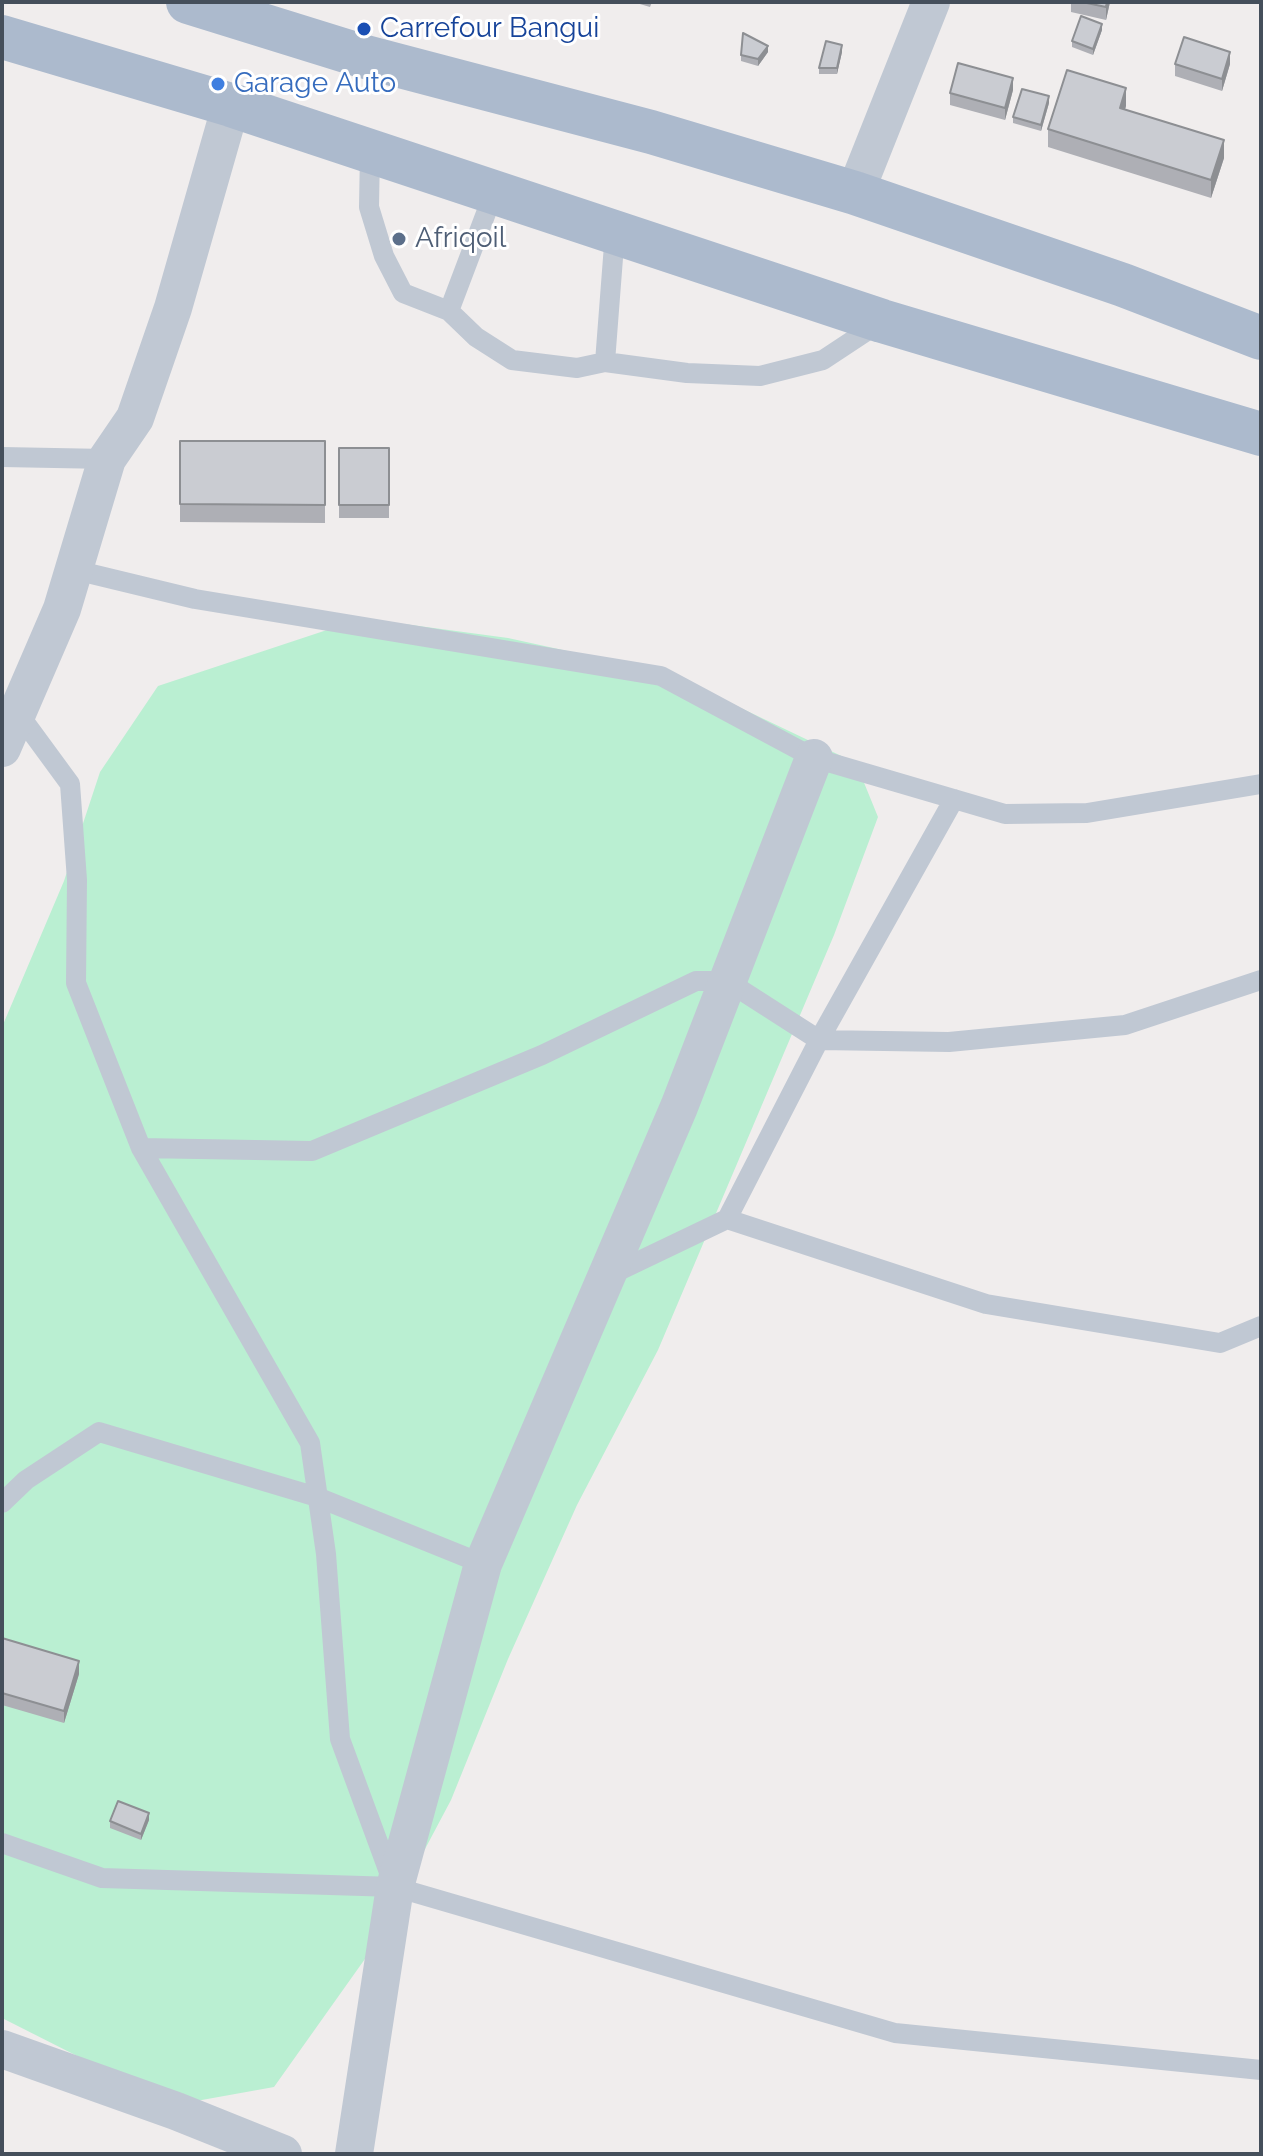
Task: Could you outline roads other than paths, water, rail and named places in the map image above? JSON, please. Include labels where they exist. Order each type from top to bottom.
[{"type":"main road","points":[[188,2],[362,56],[651,132],[855,193],[1123,285],[1261,338]]},
{"type":"main road","points":[[2,37],[231,105],[882,321],[1261,434]]},
{"type":"street","points":[[855,193],[931,2]]},
{"type":"street","points":[[2,748],[9,705],[62,609],[107,459],[135,418],[231,105]]},
{"type":"street","points":[[354,2154],[395,1887],[483,1564],[606,1277],[814,758]]},
{"type":"street","points":[[2,2049],[176,2111],[283,2154]]},
{"type":"lane","points":[[370,151],[369,207],[384,256],[403,293],[449,311],[476,337],[512,360],[577,368],[605,362],[687,373],[760,376],[823,360],[882,321]]},
{"type":"lane","points":[[449,311],[494,192]]},
{"type":"lane","points":[[605,362],[615,232]]},
{"type":"lane","points":[[2,457],[107,459]]},
{"type":"lane","points":[[75,570],[195,599],[661,676],[814,758],[1005,814],[1087,813],[1261,784]]},
{"type":"lane","points":[[9,705],[70,784],[77,880],[76,983],[141,1148],[310,1443],[326,1554],[340,1739],[395,1887]]},
{"type":"lane","points":[[606,1277],[727,1219],[819,1040],[954,799]]},
{"type":"lane","points":[[141,1148],[312,1151],[542,1055],[696,981],[727,981],[819,1040],[949,1042],[1125,1025],[1261,980]]},
{"type":"lane","points":[[727,1219],[986,1304],[1220,1343],[1261,1326]]},
{"type":"lane","points":[[2,1503],[26,1480],[99,1432],[317,1497],[483,1564]]},
{"type":"lane","points":[[2,1843],[102,1878],[395,1887],[895,2033],[1261,2070]]},
{"type":"place","name":"Carrefour Bangui","points":[[364,29]]},
{"type":"place","name":"Garage Auto","points":[[218,84]]},
{"type":"place","name":"Afriqoil","points":[[399,239]]}]
